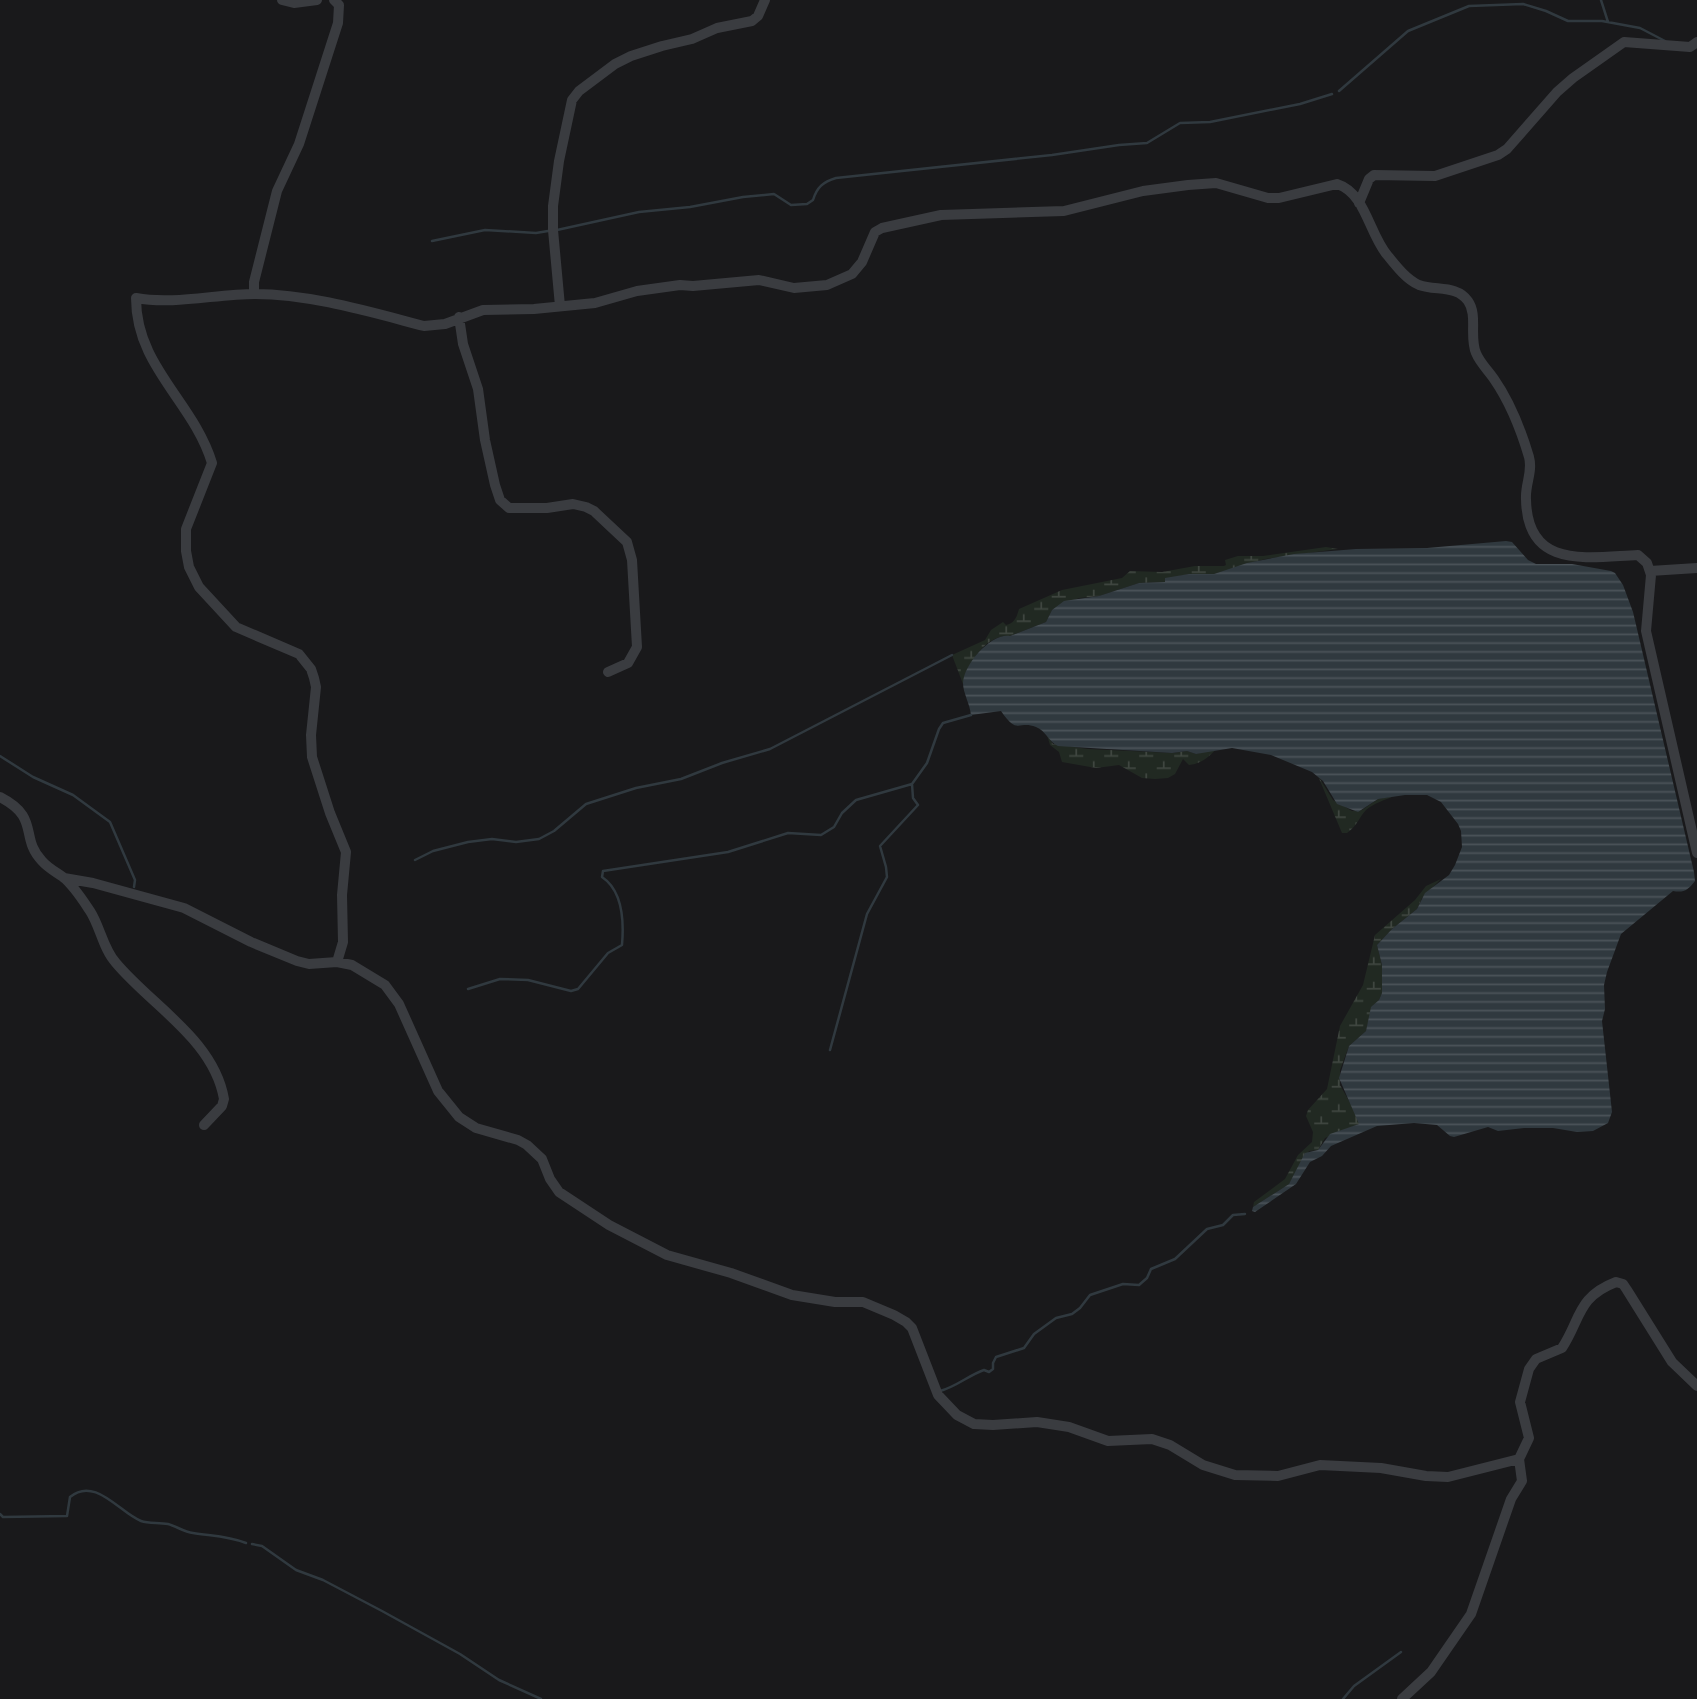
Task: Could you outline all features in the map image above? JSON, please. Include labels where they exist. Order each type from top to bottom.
[{"type":"street","points":[[282,0],[294,3],[317,0]]},
{"type":"street","points":[[254,294],[254,282],[277,191],[299,144],[338,23],[339,5],[334,0]]},
{"type":"street","points":[[559,306],[553,206],[572,100],[579,91],[615,64],[631,56],[692,39],[717,28],[751,21],[758,16],[765,0]]},
{"type":"street","points":[[1359,203],[1369,179],[1374,175],[1435,176],[1498,155],[1507,149],[1557,92],[1624,42],[1690,47],[1697,42]]},
{"type":"street","points":[[337,962],[343,942],[342,895],[346,852],[312,757],[311,735],[316,687],[312,670],[299,654],[236,627],[193,578],[186,551],[186,529],[212,463],[197,428],[151,360],[136,312],[136,298],[159,300],[254,294],[299,296],[424,326],[445,324],[483,310],[595,303],[637,291],[680,285],[759,280],[794,288],[827,285],[852,274],[862,262],[875,232],[882,228],[941,215],[1064,211],[1151,190],[1216,183],[1268,198],[1279,198],[1337,184],[1345,187],[1359,203],[1386,254],[1413,281],[1431,288],[1461,293],[1472,307],[1475,349],[1510,409],[1531,466],[1526,501],[1531,528],[1539,543],[1547,550],[1581,556],[1638,555],[1643,557],[1650,570],[1652,582],[1646,631],[1697,853]]},
{"type":"street","points":[[459,317],[463,344],[478,389],[485,440],[500,500],[509,508],[547,508],[573,504],[586,507],[619,533],[631,550],[637,646],[628,663],[608,672]]},
{"type":"street","points":[[1650,570],[1697,568]]},
{"type":"street","points":[[0,797],[23,813],[37,856],[64,878],[92,914],[114,962],[209,1058],[224,1099],[204,1125]]},
{"type":"street","points":[[64,878],[93,883],[184,908],[251,942],[297,961],[321,965],[337,962],[361,968],[393,994],[438,1091],[459,1117],[476,1128],[504,1135],[527,1145],[542,1159],[559,1192],[609,1225],[674,1257],[731,1273],[792,1295],[863,1302],[906,1322],[912,1328],[928,1363],[934,1389],[950,1408],[967,1421],[984,1425],[1037,1422],[1057,1424],[1114,1442],[1152,1439],[1170,1445],[1212,1469],[1245,1476],[1278,1476],[1320,1465],[1368,1467],[1448,1477],[1519,1459],[1524,1455],[1530,1438],[1520,1402],[1529,1369],[1536,1359],[1562,1348],[1586,1302],[1612,1283],[1623,1284],[1672,1362],[1697,1386]]},
{"type":"street","points":[[1402,1699],[1431,1672],[1471,1614],[1511,1499],[1522,1481],[1519,1459]]},
{"type":"green space","points":[[1326,547],[1338,549],[1265,559],[1214,574],[1189,574],[1165,579],[1165,582],[1139,583],[1099,596],[1079,598],[1052,610],[1046,622],[993,640],[986,645],[969,667],[963,684],[952,655],[985,640],[991,630],[1003,622],[1006,625],[1012,623],[1019,609],[1062,590],[1122,578],[1130,571],[1162,572],[1195,566],[1224,566],[1225,560],[1238,556],[1263,556]]},
{"type":"green space","points":[[1047,735],[1053,744],[1088,749],[1172,753],[1187,751],[1196,754],[1216,749],[1197,763],[1189,765],[1183,759],[1175,774],[1168,778],[1142,778],[1119,765],[1096,768],[1062,762],[1059,752],[1050,745]]},
{"type":"green space","points":[[1318,776],[1333,800],[1352,811],[1362,810],[1378,799],[1394,796],[1369,808],[1351,830],[1342,833]]},
{"type":"green space","points":[[1441,879],[1422,898],[1417,909],[1377,945],[1382,965],[1382,993],[1372,1007],[1366,1031],[1349,1046],[1340,1070],[1340,1085],[1359,1119],[1359,1124],[1325,1138],[1318,1150],[1309,1151],[1289,1184],[1253,1207],[1254,1202],[1285,1179],[1298,1155],[1312,1142],[1313,1132],[1306,1116],[1308,1110],[1327,1089],[1340,1026],[1363,985],[1375,935],[1415,900],[1426,886]]},
{"type":"shaded area","points":[[1512,542],[1528,560],[1536,564],[1572,564],[1611,571],[1623,585],[1633,612],[1694,872],[1695,881],[1688,889],[1673,891],[1621,934],[1607,972],[1602,1021],[1612,1112],[1608,1123],[1593,1131],[1577,1132],[1553,1128],[1498,1131],[1488,1127],[1454,1137],[1437,1125],[1414,1123],[1377,1126],[1331,1146],[1322,1156],[1310,1162],[1296,1184],[1255,1212],[1252,1211],[1253,1207],[1289,1184],[1305,1153],[1318,1150],[1330,1134],[1359,1124],[1339,1078],[1349,1046],[1366,1031],[1371,1007],[1382,993],[1382,965],[1377,945],[1417,909],[1425,893],[1449,875],[1462,847],[1458,824],[1441,802],[1427,795],[1378,799],[1358,812],[1337,804],[1323,781],[1312,772],[1271,755],[1232,748],[1196,754],[1187,751],[1172,753],[1058,746],[1036,727],[1011,723],[1001,711],[971,715],[963,687],[968,667],[980,651],[995,639],[1046,622],[1052,610],[1064,601],[1099,596],[1139,583],[1165,582],[1165,578],[1189,574],[1214,574],[1247,563],[1294,554],[1356,549],[1427,548]]},
{"type":"waterway","points":[[1601,0],[1608,22]]},
{"type":"waterway","points":[[1339,91],[1408,31],[1469,6],[1523,4],[1568,21],[1602,21],[1640,28],[1665,41]]},
{"type":"waterway","points":[[557,230],[639,212],[690,207],[743,197],[774,194],[791,205],[807,204],[813,200],[821,186],[836,178],[1147,143],[1180,123],[1210,122],[1300,104],[1332,94]]},
{"type":"waterway","points":[[432,241],[485,230],[536,233],[548,231]]},
{"type":"waterway","points":[[415,860],[433,851],[468,842],[539,839],[554,831],[586,804],[636,788],[681,779],[770,749],[952,655]]},
{"type":"waterway","points":[[468,989],[500,979],[528,980],[571,991],[578,989],[608,953],[622,945],[621,908],[614,890],[602,877],[603,871],[728,852],[788,833],[821,835],[834,827],[842,813],[856,800],[912,784],[927,763],[943,723],[971,715]]},
{"type":"waterway","points":[[0,756],[33,777],[73,795],[110,822],[135,880],[134,887]]},
{"type":"waterway","points":[[830,1050],[867,914],[887,877],[880,846],[918,805],[913,798],[912,784]]},
{"type":"waterway","points":[[940,1391],[984,1370],[989,1372],[993,1369],[996,1357],[1024,1348],[1034,1334],[1056,1318],[1072,1314],[1090,1295],[1123,1284],[1139,1285],[1147,1278],[1151,1269],[1175,1259],[1207,1229],[1223,1225],[1233,1215],[1245,1214]]},
{"type":"waterway","points":[[0,1514],[3,1517],[67,1516],[70,1497],[89,1491],[107,1498],[141,1521],[168,1524],[190,1532],[246,1543]]},
{"type":"waterway","points":[[252,1544],[262,1546],[296,1570],[323,1580],[382,1611],[460,1654],[499,1680],[541,1699]]},
{"type":"waterway","points":[[1343,1699],[1354,1686],[1401,1652]]}]
